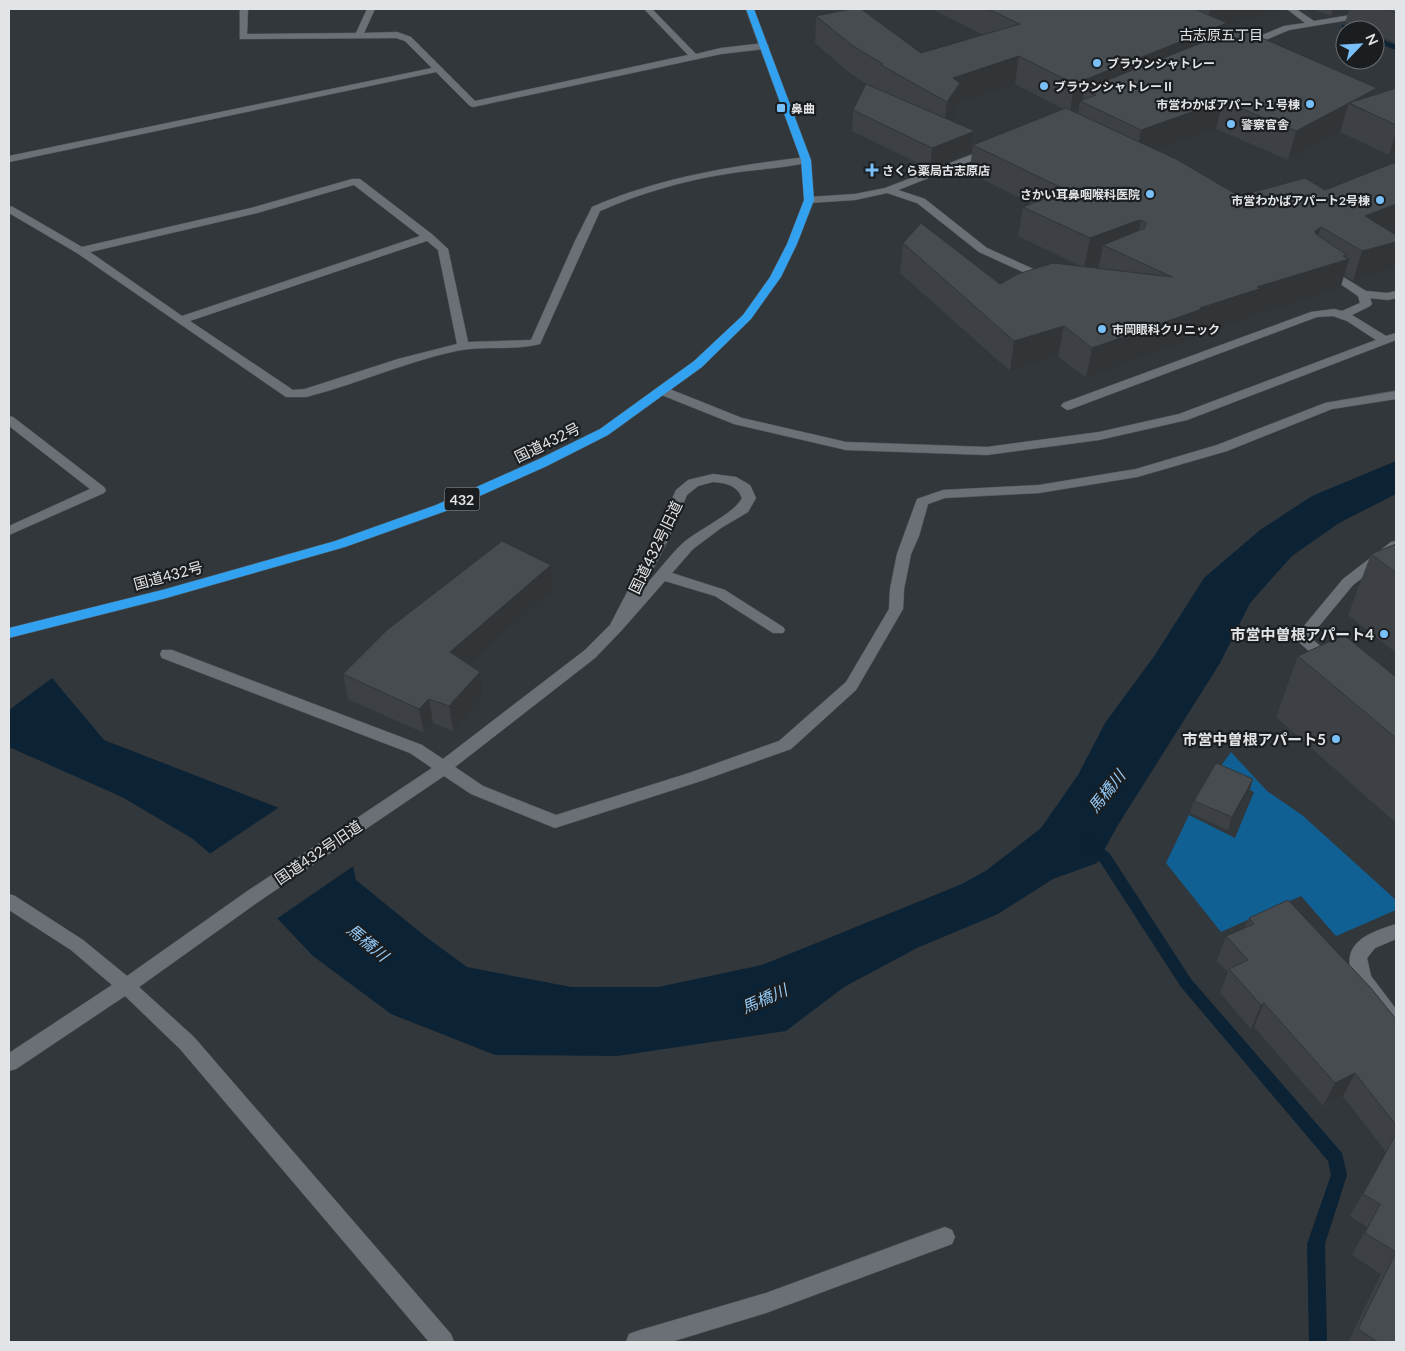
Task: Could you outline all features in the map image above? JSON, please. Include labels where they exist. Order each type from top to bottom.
[{"type":"highway","name":"国道432号","points":[[9,632],[163,594],[340,544],[441,508],[542,463],[604,432],[698,364],[747,317],[775,277],[792,244],[808,200],[806,160],[750,9]]},
{"type":"street","points":[[244,9],[243,37],[397,35],[408,38],[472,104],[721,50],[765,46]]},
{"type":"street","points":[[358,35],[371,9]]},
{"type":"street","points":[[648,9],[693,56]]},
{"type":"street","points":[[1291,9],[1310,22]]},
{"type":"street","points":[[1233,50],[1287,28],[1310,22],[1394,10]]},
{"type":"street","points":[[9,159],[438,70]]},
{"type":"street","points":[[808,200],[855,197],[888,190],[997,147]]},
{"type":"street","points":[[9,208],[81,251],[290,394],[306,393],[435,352],[463,346],[522,346],[536,342],[596,209],[680,180],[750,167],[806,160]]},
{"type":"street","points":[[81,251],[253,211],[356,181],[443,249],[463,346]]},
{"type":"street","points":[[888,190],[921,201],[983,250],[1058,284]]},
{"type":"street","points":[[181,320],[429,237]]},
{"type":"street","points":[[1321,266],[1363,294],[1388,297],[1396,294]]},
{"type":"street","points":[[1342,316],[1366,304],[1363,294]]},
{"type":"street","points":[[1067,406],[1315,314],[1334,312],[1393,337]]},
{"type":"street","points":[[663,390],[738,421],[846,446],[987,451],[1099,436],[1183,417],[1393,337]]},
{"type":"street","points":[[168,654],[416,749],[443,768],[468,782],[477,790],[555,822],[695,777],[785,745],[851,686],[896,609],[897,590],[904,554],[912,536],[922,502],[943,494],[1038,489],[1137,473],[1222,448],[1329,406],[1396,395]]},
{"type":"street","points":[[9,420],[99,490],[9,531]]},
{"type":"street","name":"国道432号旧道","points":[[9,1063],[126,986],[252,897],[443,768],[590,654],[616,628],[688,546],[716,525],[743,509],[749,498],[745,488],[730,480],[713,478],[692,483],[681,494],[660,542],[616,628]]},
{"type":"street","points":[[1338,667],[1301,638],[1348,582],[1393,552]]},
{"type":"street","points":[[662,575],[720,593],[778,630]]},
{"type":"street","points":[[9,901],[77,945],[126,986],[187,1043],[443,1342]]},
{"type":"street","points":[[1396,931],[1370,942],[1361,950],[1358,962],[1361,978],[1396,1022]]},
{"type":"street","points":[[637,1342],[766,1303],[945,1237]]},
{"type":"shaded area","points":[[1231,752],[1267,791],[1302,815],[1396,900],[1396,910],[1336,936],[1301,896],[1221,932],[1166,863],[1189,815],[1235,838],[1254,792],[1216,773]]},
{"type":"water","name":"馬橋川","points":[[1396,461],[1396,494],[1339,523],[1292,556],[1250,603],[1220,663],[1118,825],[1097,863],[1053,879],[998,914],[917,948],[844,987],[786,1031],[617,1056],[495,1055],[391,1014],[313,956],[239,878],[353,866],[356,880],[426,937],[467,967],[571,987],[658,987],[762,965],[962,884],[987,870],[1041,828],[1078,775],[1105,723],[1155,655],[1204,578],[1260,530],[1312,496]]},
{"type":"water","points":[[52,678],[104,740],[282,809],[236,876],[193,839],[122,797],[9,747],[9,710]]},
{"type":"pier","points":[[281,806],[312,826],[313,829],[352,858],[355,865],[275,920],[237,878],[208,855]]},
{"type":"building","points":[[850,9],[861,9],[921,53],[1020,24],[988,9],[1195,9],[1227,23],[1074,84],[1019,56],[953,78],[960,83],[947,102],[881,65],[883,64],[853,46],[816,16]]},
{"type":"building","points":[[1386,9],[1396,9],[1396,13]]},
{"type":"building","points":[[1239,28],[1377,88],[1296,131],[1223,101],[1141,130],[1080,101],[1096,95],[1085,89]]},
{"type":"building","points":[[866,84],[975,131],[932,148],[853,110]]},
{"type":"building","points":[[1396,88],[1396,125],[1349,103]]},
{"type":"building","points":[[1066,108],[1178,160],[1239,196],[1305,178],[1325,190],[1396,162],[1396,204],[1365,216],[1396,235],[1396,242],[1362,251],[1321,227],[1315,231],[1316,234],[1347,255],[1343,256],[1349,259],[1257,287],[1262,288],[1200,308],[1202,309],[1092,348],[1064,326],[1014,341],[903,243],[921,223],[1000,284],[1018,274],[1053,263],[1172,277],[1103,245],[1145,228],[1146,223],[1141,220],[1136,221],[1090,238],[1023,207],[1066,190],[973,145]]},
{"type":"building","points":[[502,541],[551,565],[450,652],[480,672],[449,706],[429,699],[419,709],[343,674],[387,630]]},
{"type":"building","points":[[1396,544],[1396,573],[1371,554]]},
{"type":"building","points":[[1344,635],[1396,677],[1396,738],[1298,656]]},
{"type":"building","points":[[1216,763],[1253,779],[1232,817],[1194,801]]},
{"type":"building","points":[[1288,900],[1370,987],[1396,1019],[1396,1125],[1355,1073],[1335,1083],[1264,1003],[1261,1005],[1229,969],[1248,960],[1226,936],[1254,924],[1249,918]]},
{"type":"building","points":[[1396,1134],[1396,1252],[1365,1233],[1380,1204],[1363,1194]]},
{"type":"building","points":[[1396,1252],[1396,1342],[1378,1342],[1358,1329]]},
{"type":"waterway","points":[[1385,43],[1396,48]]},
{"type":"waterway","points":[[1088,844],[1105,858],[1186,983],[1336,1158],[1339,1175],[1316,1244],[1318,1342]]},
{"type":"place","name":"ブラウンシャトレー","points":[[1097,63]]},
{"type":"place","name":"ブラウンシャトレーⅡ","points":[[1044,86]]},
{"type":"place","name":"市営わかばアパート１号棟","points":[[1310,104]]},
{"type":"place","name":"鼻曲","points":[[781,108]]},
{"type":"place","name":"警察官舎","points":[[1231,124]]},
{"type":"place","name":"さくら薬局古志原店","points":[[872,170]]},
{"type":"place","name":"さかい耳鼻咽喉科医院","points":[[1150,194]]},
{"type":"place","name":"市営わかばアパート2号棟","points":[[1380,200]]},
{"type":"place","name":"市岡眼科クリニック","points":[[1102,329]]},
{"type":"place","name":"市営中曽根アパート4","points":[[1384,634]]},
{"type":"place","name":"市営中曽根アパート5","points":[[1336,739]]},
{"type":"district","name":"古志原五丁目","points":[[1221,34]]}]
